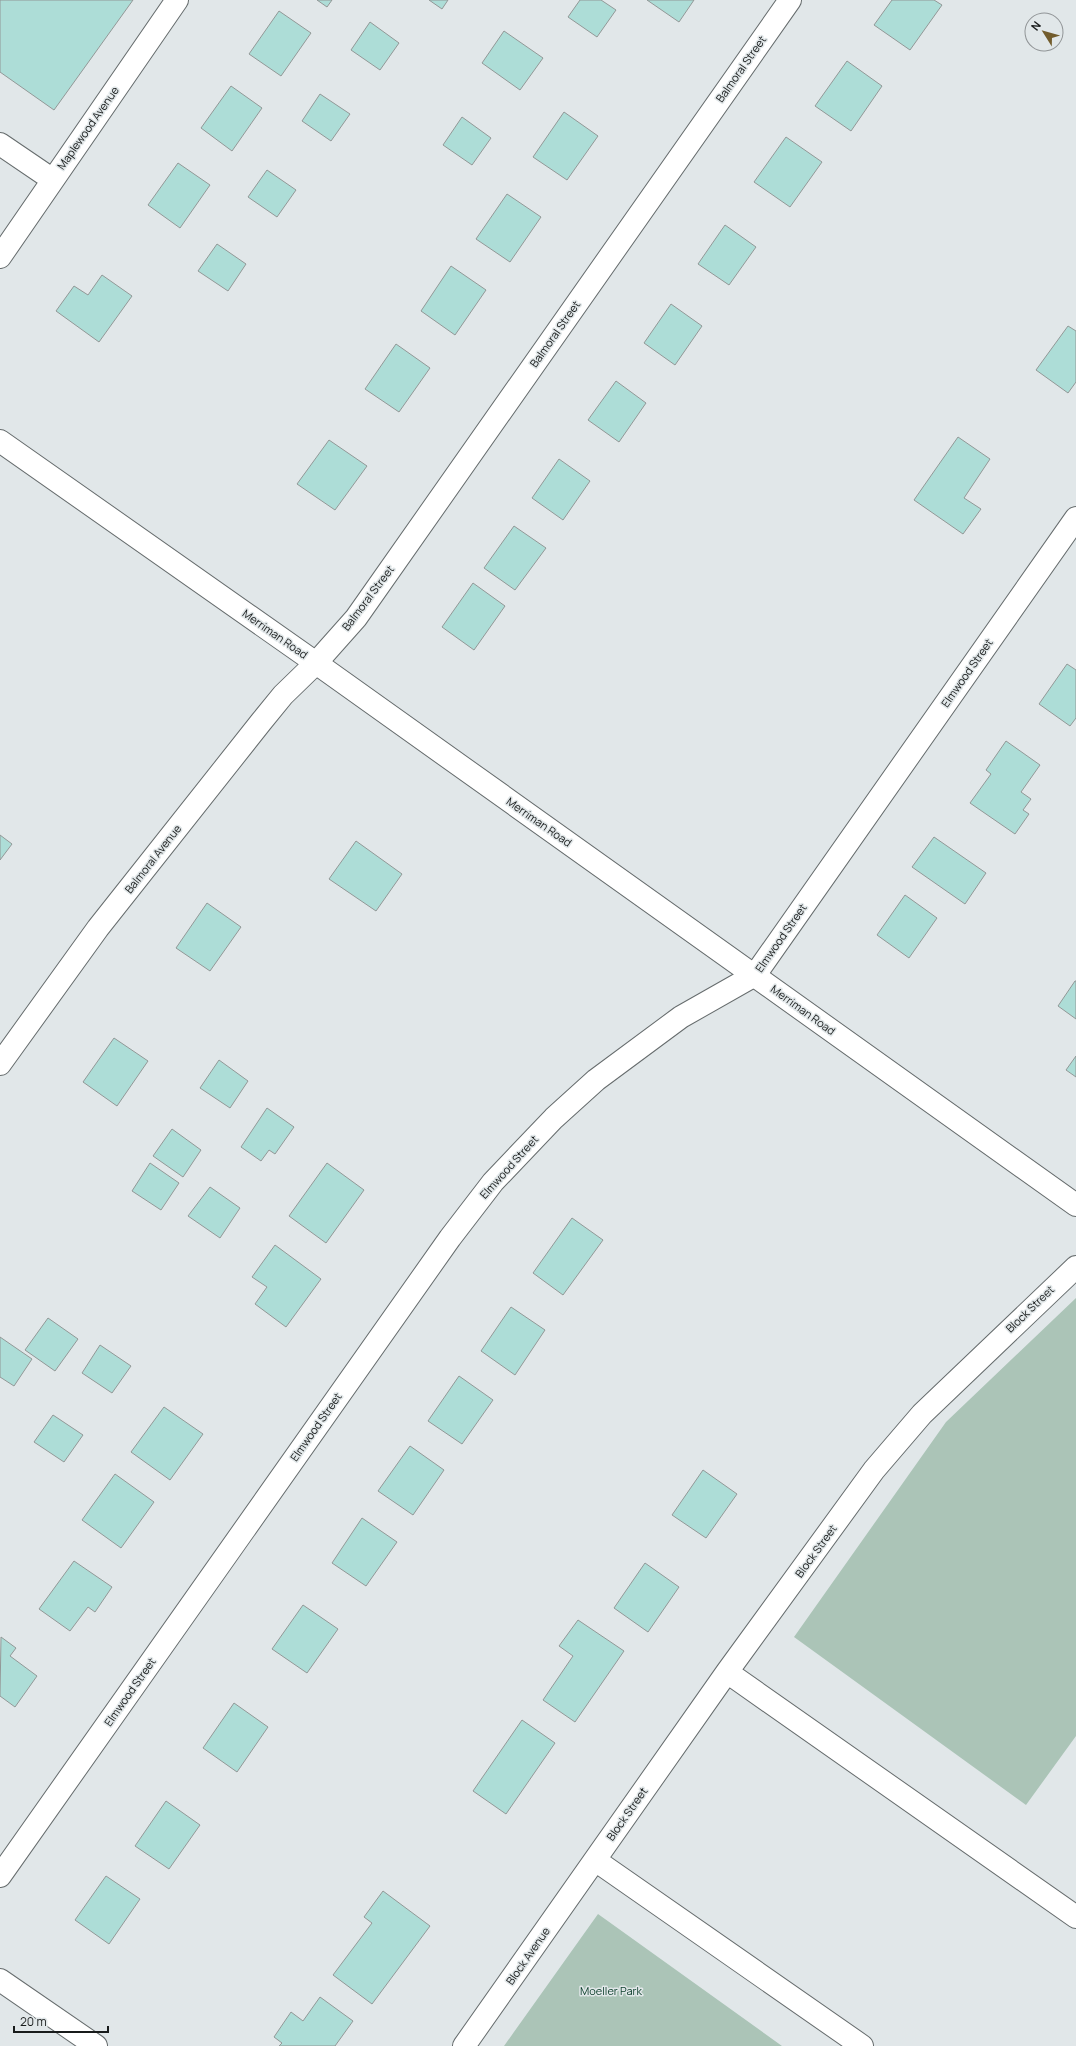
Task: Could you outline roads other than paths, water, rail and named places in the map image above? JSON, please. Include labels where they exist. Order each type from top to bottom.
[{"type":"street","name":"Maplewood Avenue","points":[[1,251],[53,180],[177,0]]},
{"type":"street","name":"Balmoral Street","points":[[316,663],[356,618],[790,0]]},
{"type":"street","points":[[0,144],[53,180]]},
{"type":"street","name":"Merriman Road","points":[[0,441],[316,663],[1076,1205]]},
{"type":"street","name":"Elmwood Street","points":[[0,1876],[450,1238],[493,1182],[554,1118],[596,1080],[681,1017],[754,975],[1076,518]]},
{"type":"street","name":"Balmoral Avenue","points":[[0,1064],[98,928],[283,695],[316,663]]},
{"type":"street","name":"Block Street","points":[[593,1863],[727,1672],[874,1470],[918,1420],[1076,1267]]},
{"type":"street","points":[[727,1672],[1076,1917]]},
{"type":"street","points":[[593,1863],[862,2046]]},
{"type":"street","name":"Block Avenue","points":[[464,2046],[593,1863]]},
{"type":"street","points":[[0,1980],[96,2046]]},
{"type":"park label","name":"Moeller Park","points":[[611,1991]]}]
